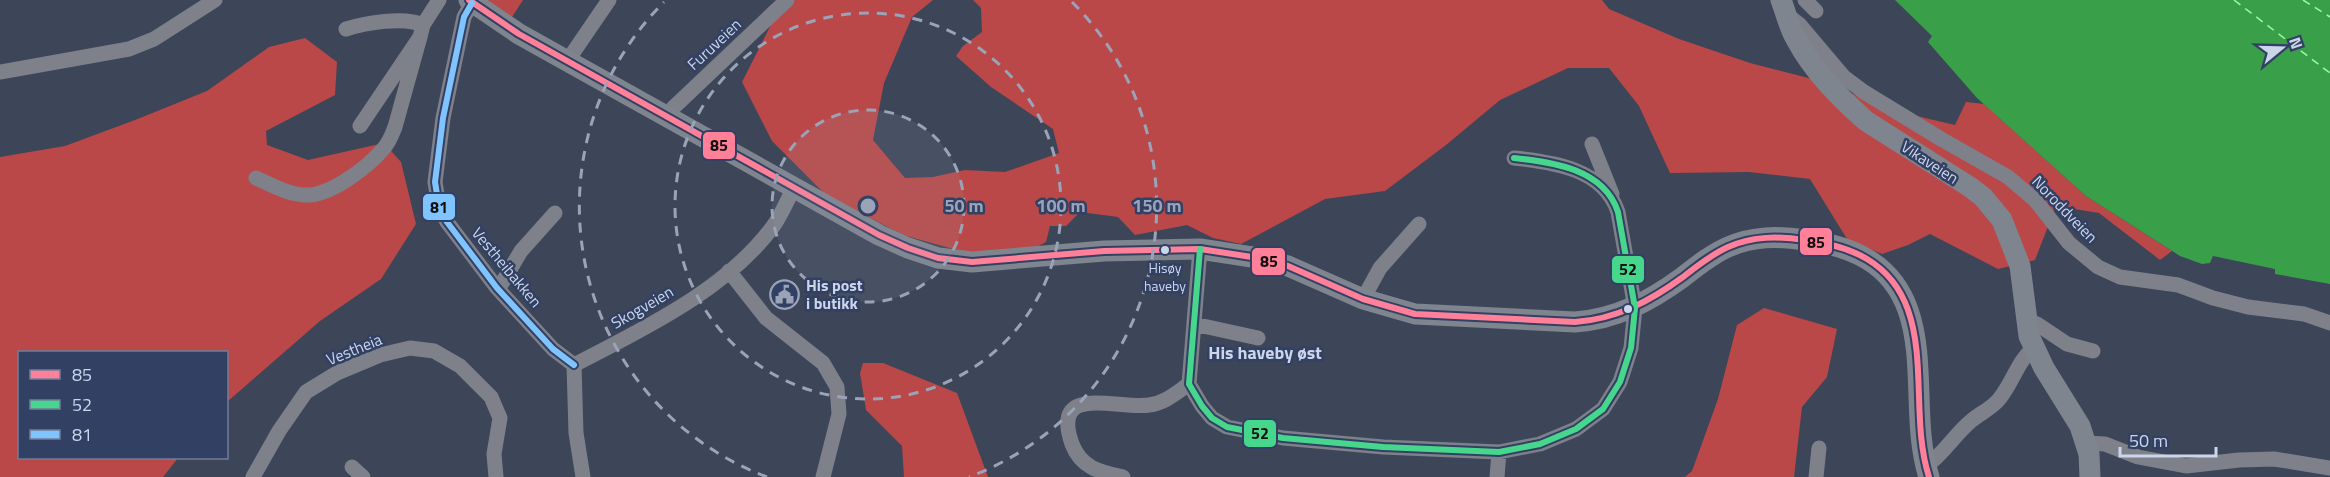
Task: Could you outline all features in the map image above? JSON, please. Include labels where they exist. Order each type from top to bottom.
[{"type":"main road","points":[[471,1],[519,34],[794,188],[908,248],[956,261],[1005,261],[1104,250],[1200,249],[1252,257],[1288,266],[1363,299],[1415,314],[1575,322],[1596,320],[1635,308],[1715,254],[1728,247],[1757,238],[1782,237],[1843,247],[1869,259],[1894,284],[1904,300],[1911,319],[1927,472]]},
{"type":"main road","name":"Vikaveien","points":[[1784,7],[1796,39],[1807,56],[1820,75],[1849,106],[1866,121],[1970,187],[1992,207],[2009,234],[2020,266],[2026,321],[2034,348],[2080,426],[2086,443],[2090,477]]},
{"type":"street","points":[[0,72],[129,49],[154,39],[215,0]]},
{"type":"street","points":[[360,126],[439,0]]},
{"type":"street","points":[[568,60],[609,0]]},
{"type":"street","name":"Furuveien","points":[[669,116],[673,108],[788,0]]},
{"type":"street","points":[[1805,0],[1816,11]]},
{"type":"street","name":"Vestheibakken","points":[[471,1],[464,17],[443,118],[435,182],[439,207],[447,222],[497,288],[553,349],[574,364]]},
{"type":"street","name":"Noroddveien","points":[[1784,7],[1844,77],[1941,139],[2008,177],[2035,200],[2069,243],[2098,267],[2120,277],[2178,285],[2213,298],[2248,307],[2304,314],[2330,323]]},
{"type":"street","points":[[256,178],[297,194],[310,195],[324,192],[352,176],[383,150],[390,141],[421,31],[417,22],[397,21],[362,24],[346,29]]},
{"type":"street","points":[[1200,249],[1189,384],[1212,418],[1227,427],[1305,440],[1383,447],[1499,452],[1540,444],[1576,429],[1603,409],[1620,382],[1631,348],[1635,308],[1618,212],[1592,144]]},
{"type":"street","points":[[1514,159],[1549,161],[1566,166],[1587,175],[1613,196]]},
{"type":"street","name":"Skogveien","points":[[574,364],[648,326],[692,299],[729,271],[756,248],[776,224],[794,188]]},
{"type":"street","points":[[497,288],[521,252],[555,213]]},
{"type":"street","points":[[1363,299],[1380,268],[1419,224]]},
{"type":"street","points":[[729,271],[766,318],[823,363],[837,387],[839,414],[823,477]]},
{"type":"street","points":[[2026,321],[2037,324],[2067,345],[2093,351]]},
{"type":"street","points":[[1194,324],[1258,338]]},
{"type":"street","name":"Vestheia","points":[[253,477],[279,431],[306,392],[337,373],[380,355],[410,348],[434,351],[460,366],[491,397],[500,418],[494,454],[495,477]]},
{"type":"street","points":[[1927,472],[1970,421],[1998,401],[2011,383],[2025,355],[2034,348]]},
{"type":"street","points":[[574,364],[576,433],[583,477]]},
{"type":"street","points":[[1123,477],[1096,471],[1084,464],[1074,449],[1067,430],[1068,418],[1072,409],[1078,405],[1094,402],[1151,405],[1165,401],[1189,384]]},
{"type":"street","points":[[2086,443],[2106,444],[2138,457],[2186,466],[2274,459],[2330,468]]},
{"type":"street","points":[[1816,477],[1819,448]]},
{"type":"street","points":[[1497,477],[1499,452]]},
{"type":"shaded area","points":[[483,0],[523,0],[510,20]]},
{"type":"shaded area","points":[[793,0],[933,0],[912,17],[884,83],[873,140],[905,178],[933,177],[965,170],[1005,172],[1059,153],[1053,129],[991,87],[956,56],[963,46],[982,32],[981,8],[973,0],[1602,0],[1609,9],[1679,39],[1750,63],[1824,82],[1895,111],[1955,125],[1966,102],[1984,104],[2086,196],[2172,251],[2160,260],[2099,213],[2056,206],[2035,260],[1998,269],[1930,234],[1882,254],[1847,239],[1810,179],[1749,172],[1670,173],[1639,106],[1609,68],[1568,68],[1500,100],[1385,191],[1325,199],[1241,244],[1213,238],[1187,225],[1135,235],[1118,217],[1080,212],[1066,226],[1050,226],[1046,242],[1033,249],[964,252],[903,235],[826,195],[772,141],[742,82],[776,15]]},
{"type":"shaded area","points":[[1895,0],[2330,0],[2330,284],[2275,274],[2275,269],[2213,256],[2210,263],[2202,264],[2180,256],[2086,196],[1977,98],[1928,42],[1932,36]]},
{"type":"shaded area","points":[[305,38],[337,62],[335,95],[266,131],[267,145],[308,160],[384,143],[401,162],[416,224],[381,279],[320,321],[228,401],[228,351],[18,351],[18,459],[177,459],[163,477],[0,477],[0,157],[65,146],[207,91],[269,47]]},
{"type":"shaded area","points":[[1764,308],[1837,329],[1827,377],[1802,407],[1794,477],[1685,477],[1692,471],[1718,399],[1737,325]]},
{"type":"shaded area","points":[[863,363],[883,363],[957,393],[988,477],[904,477],[902,446],[866,410],[860,373]]},
{"type":"ferry route","points":[[2234,0],[2330,73]]},
{"type":"ferry route","points":[[2303,0],[2330,17]]},
{"type":"transit line","name":"85","points":[[469,0],[519,34],[879,235],[938,258],[972,262],[1104,251],[1200,249],[1252,257],[1288,266],[1363,299],[1415,314],[1575,322],[1619,313],[1645,301],[1671,286],[1716,253],[1737,243],[1756,239],[1785,238],[1838,247],[1853,252],[1880,268],[1901,293],[1908,310],[1916,350],[1921,436],[1929,477]]},
{"type":"transit line","name":"81","points":[[472,3],[464,17],[443,118],[435,182],[439,207],[447,222],[497,288],[553,349],[574,365]]},
{"type":"transit line","name":"52","points":[[1200,249],[1189,384],[1212,418],[1227,427],[1283,438],[1383,447],[1499,452],[1540,444],[1576,429],[1603,409],[1620,382],[1631,348],[1635,308],[1618,212],[1611,197],[1601,186],[1575,170],[1545,162],[1514,158]]},
{"type":"place","name":"Hisøy haveby","points":[[1165,250]]},
{"type":"place","name":"His post i butikk","points":[[785,294]]},
{"type":"district","name":"His haveby øst","points":[[1265,352]]}]
